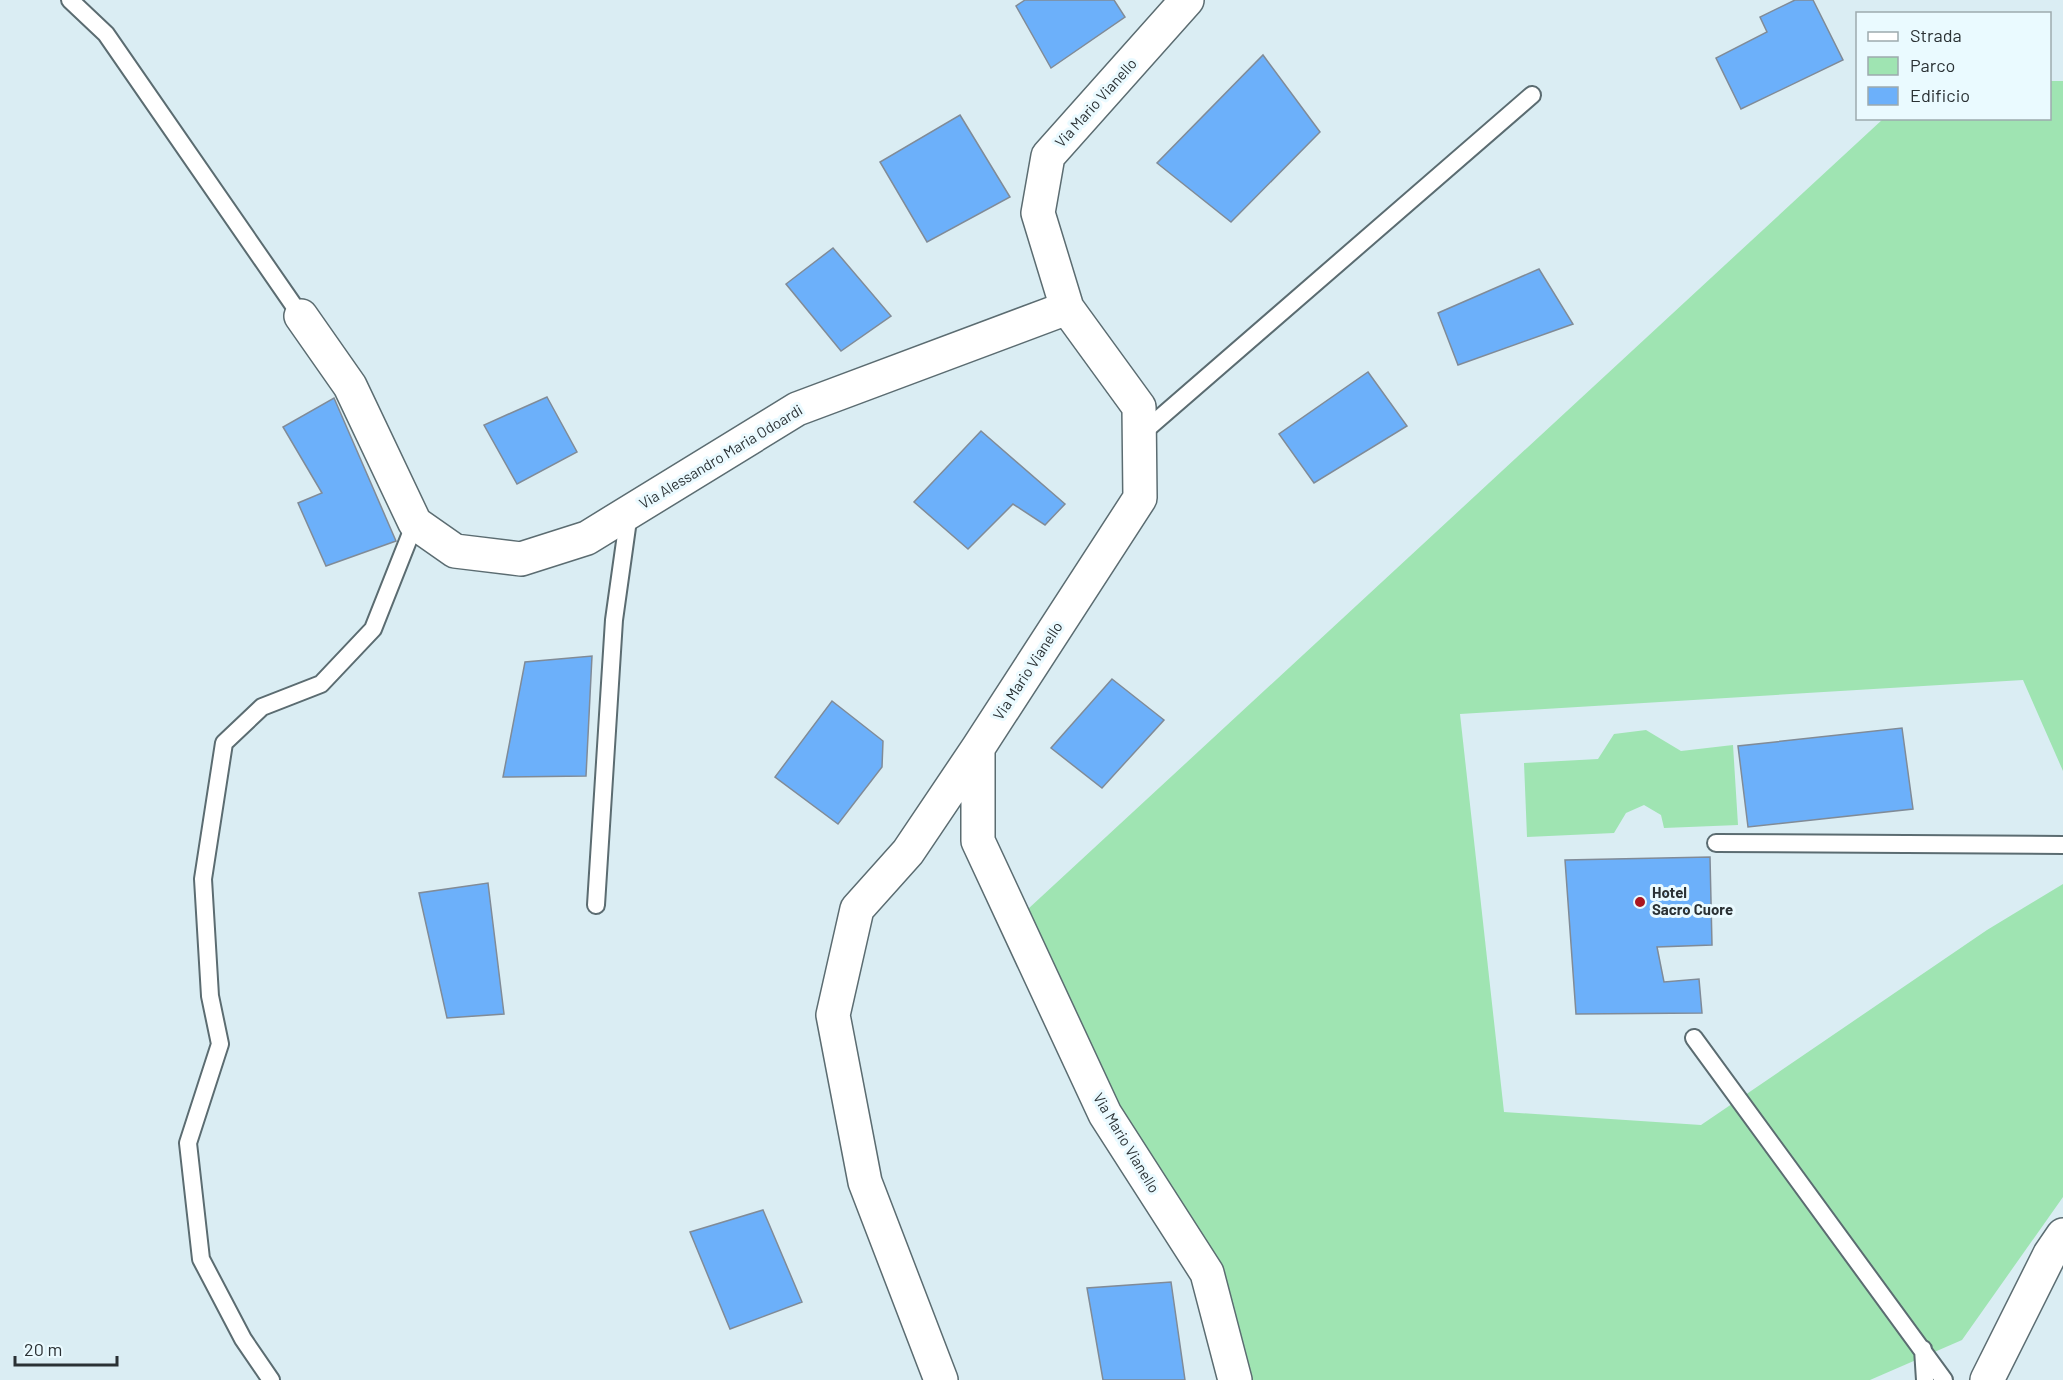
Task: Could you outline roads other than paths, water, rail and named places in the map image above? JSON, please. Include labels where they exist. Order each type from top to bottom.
[{"type":"street","name":"Via Mario Vianello","points":[[1187,0],[1048,156],[1038,213],[1067,308],[1139,407],[1140,498],[978,748],[978,841],[1105,1114],[1207,1273],[1235,1380]]},
{"type":"street","name":"Via Alessandro Maria Odoardi","points":[[416,523],[455,551],[521,559],[587,538],[797,409],[1067,308]]},
{"type":"street","points":[[301,316],[350,386],[416,523]]},
{"type":"street","points":[[941,1380],[865,1182],[833,1015],[856,909],[908,852],[978,748]]},
{"type":"street","points":[[1987,1380],[2049,1254],[2063,1234]]},
{"type":"lane","points":[[70,0],[106,34],[301,316]]},
{"type":"lane","points":[[1139,436],[1532,95]]},
{"type":"lane","points":[[596,905],[614,620],[629,512]]},
{"type":"lane","points":[[271,1380],[243,1339],[201,1259],[188,1143],[220,1044],[210,996],[203,879],[224,743],[262,707],[321,684],[373,629],[416,523]]},
{"type":"lane","points":[[1716,843],[2063,846]]},
{"type":"lane","points":[[1694,1038],[1923,1348],[1944,1380]]},
{"type":"lane","points":[[1923,1348],[1924,1380]]},
{"type":"place","name":"Hotel Sacro Cuore","points":[[1640,902]]}]
